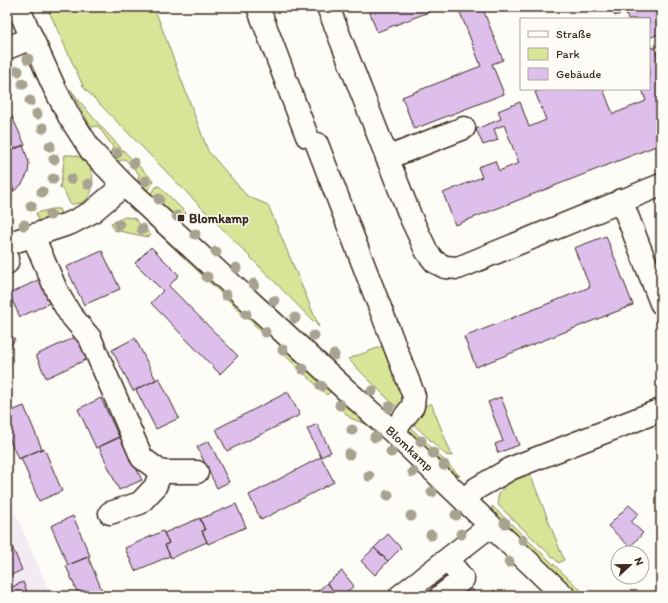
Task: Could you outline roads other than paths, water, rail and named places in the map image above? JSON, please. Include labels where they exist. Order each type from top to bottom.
[{"type":"street","name":"Blomkamp","points":[[18,7],[54,87],[69,116],[92,152],[124,185],[393,432],[564,596]]},
{"type":"street","points":[[258,7],[414,396],[413,406],[393,432]]},
{"type":"street","points":[[328,7],[411,218],[427,252],[435,262],[445,267],[458,268],[621,200],[661,185]]},
{"type":"street","points":[[7,48],[32,38]]},
{"type":"street","points":[[387,158],[464,128]]},
{"type":"street","points":[[7,244],[71,223],[92,212],[124,185]]},
{"type":"street","points":[[621,200],[661,303]]},
{"type":"street","points":[[32,236],[58,294],[70,314],[90,338],[142,458],[161,472],[197,472]]},
{"type":"street","points":[[464,500],[476,488],[512,468],[661,410]]},
{"type":"street","points":[[110,514],[140,503],[155,487],[161,472]]},
{"type":"street","points":[[400,596],[490,526]]},
{"type":"street","points":[[424,578],[441,596],[463,578],[448,560]]},
{"type":"place","name":"Blomkamp","points":[[181,218]]}]
